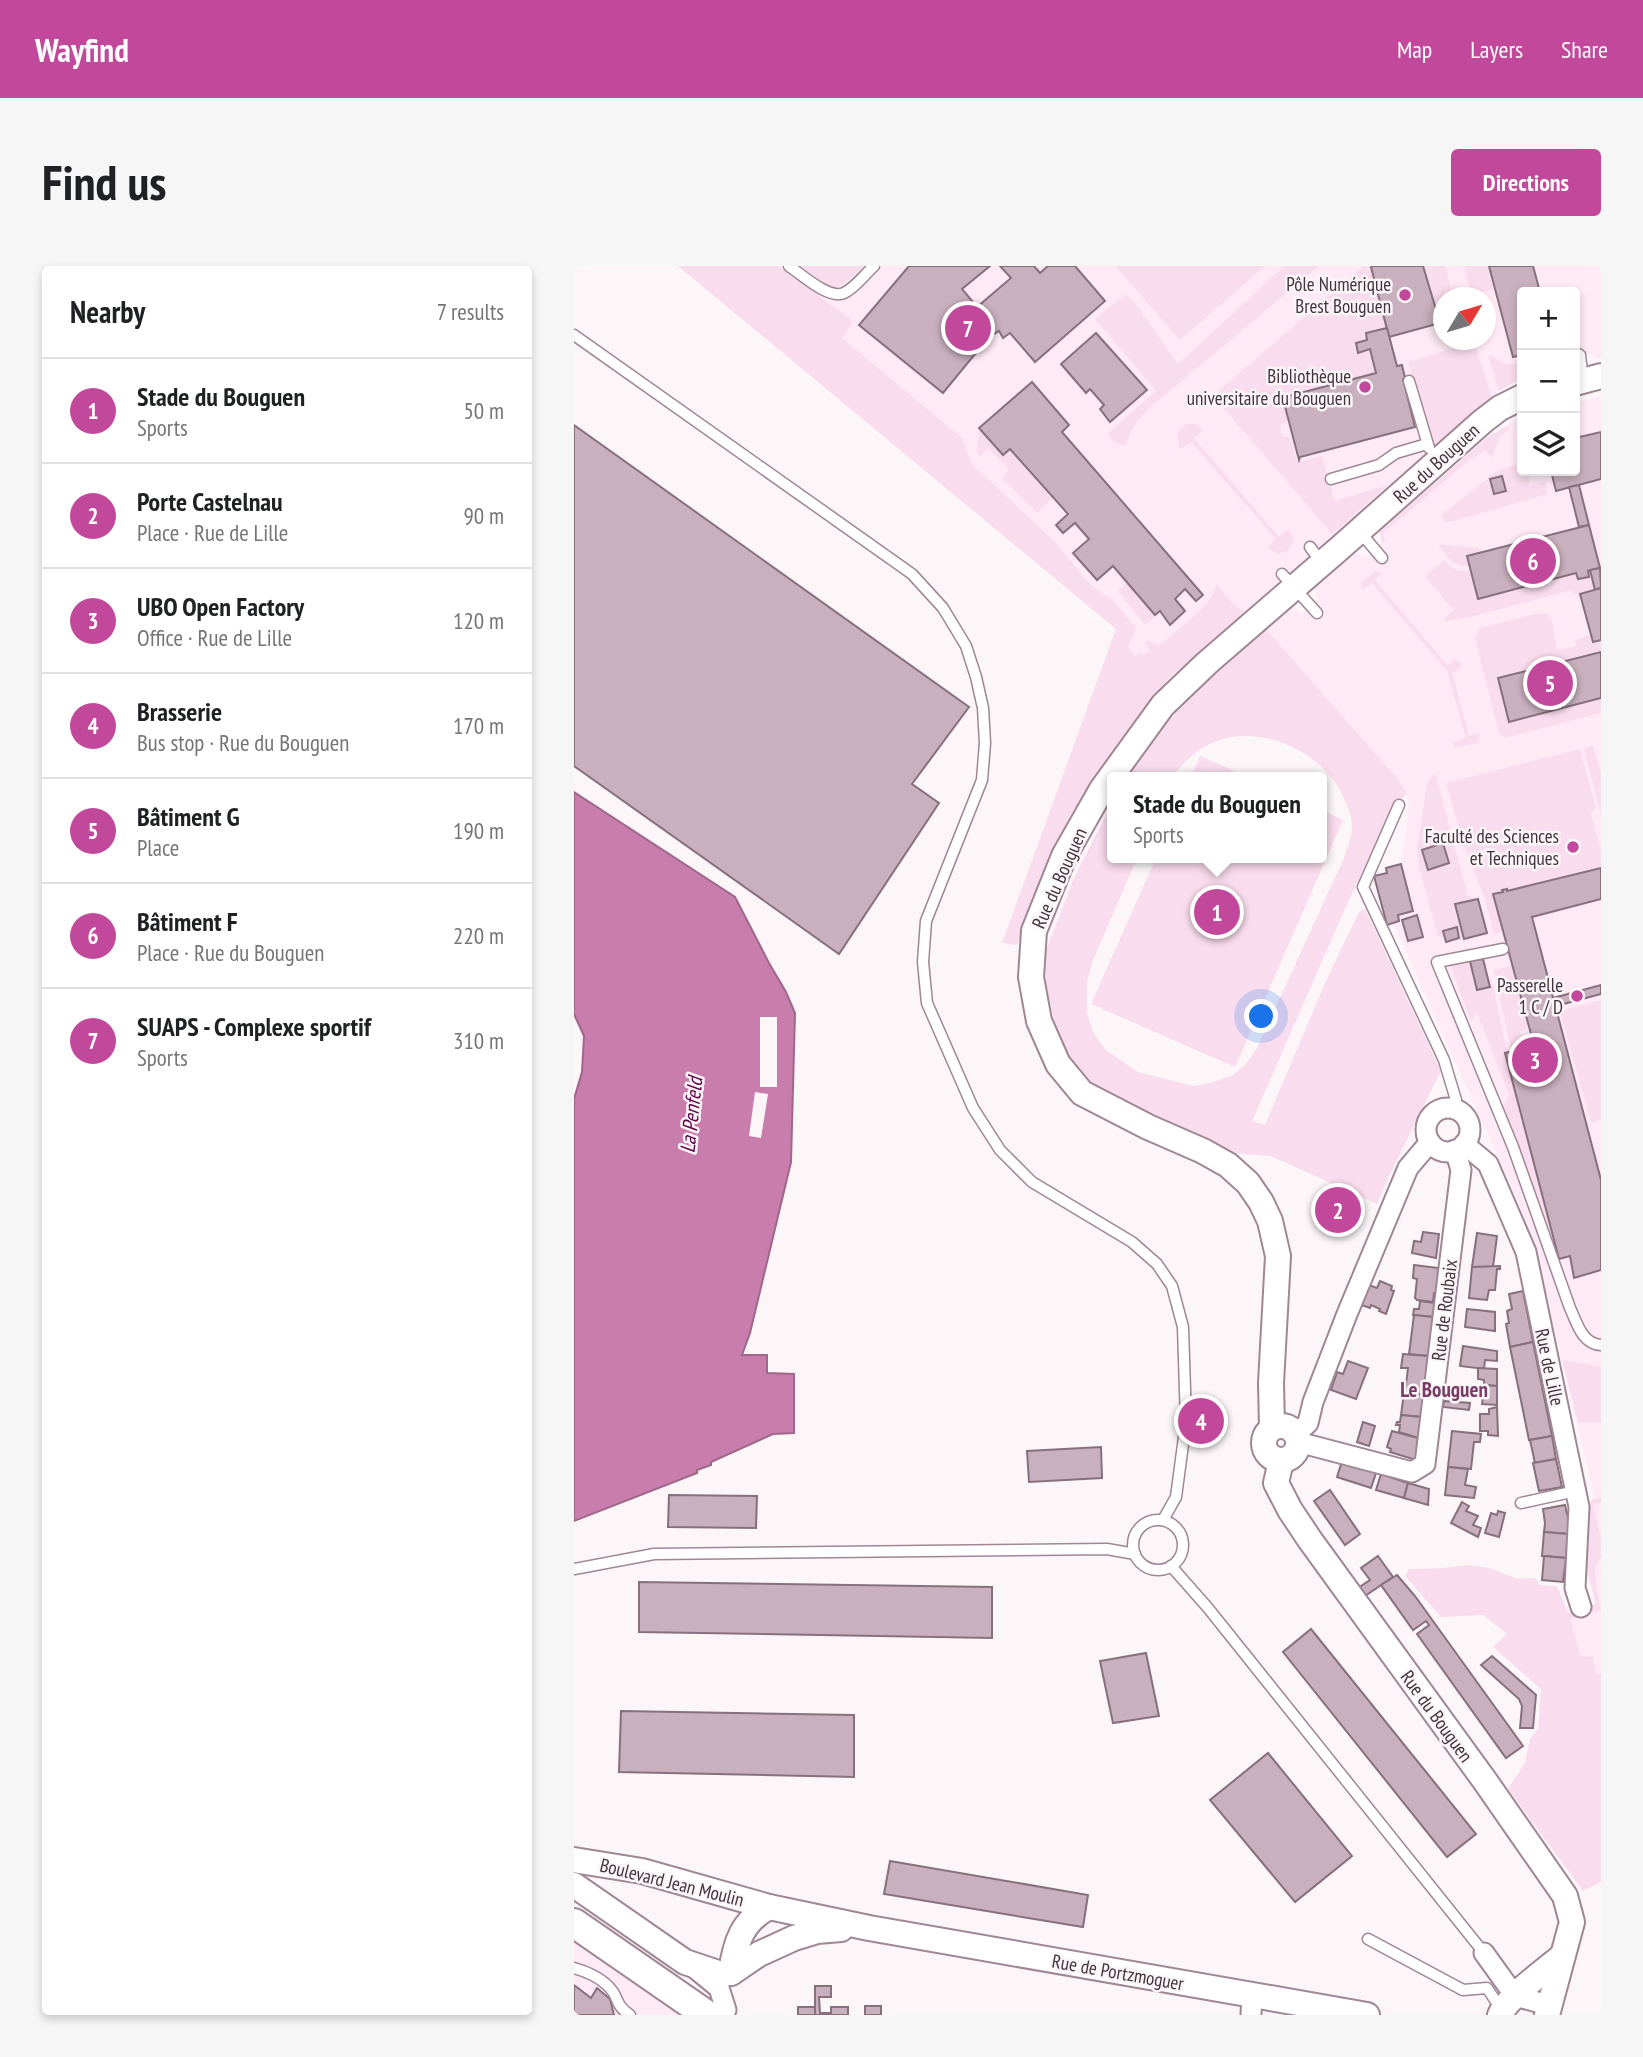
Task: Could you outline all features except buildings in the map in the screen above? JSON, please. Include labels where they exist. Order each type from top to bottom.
[{"type":"main road","points":[[574,1923],[720,2013]]},
{"type":"street","name":"Rue du Bouguen","points":[[1114,772],[1163,705],[1288,581],[1316,556],[1360,531],[1432,453],[1517,400]]},
{"type":"street","name":"Rue du Bouguen","points":[[1107,782],[1065,856],[1034,931],[1031,977],[1040,1021],[1058,1064],[1082,1093],[1228,1165],[1248,1183],[1270,1221],[1278,1256],[1270,1384],[1289,1435],[1265,1437],[1264,1448],[1278,1472],[1290,1510],[1565,1896],[1572,1922],[1547,2010],[1505,2007]]},
{"type":"street","points":[[1444,1108],[1455,1110],[1467,1119],[1468,1138],[1460,1147],[1446,1152],[1438,1150],[1430,1142],[1426,1127],[1431,1116],[1444,1108]]},
{"type":"street","points":[[1289,1435],[1308,1423],[1313,1402],[1347,1314],[1408,1168],[1430,1142]]},
{"type":"street","name":"Rue de Roubaix","points":[[1289,1435],[1412,1472],[1425,1464],[1461,1170],[1460,1147]]},
{"type":"street","name":"Rue de Lille","points":[[1460,1147],[1488,1164],[1526,1252],[1579,1507],[1575,1588],[1581,1607]]},
{"type":"street","name":"Boulevard Jean Moulin","points":[[574,1860],[642,1871],[758,1906]]},
{"type":"street","name":"Boulevard Jean Moulin","points":[[574,1885],[685,1962],[721,1974],[731,1973]]},
{"type":"street","points":[[758,1906],[765,1928],[759,1954]]},
{"type":"street","points":[[720,2013],[740,1936],[758,1906]]},
{"type":"street","name":"Rue de Portzmoguer","points":[[758,1906],[1251,2005],[1367,2015]]},
{"type":"street","name":"Rue de Portzmoguer","points":[[731,1973],[759,1954],[794,1938],[817,1931],[869,1928]]},
{"type":"street","points":[[1484,1953],[1505,2007],[1562,1956]]},
{"type":"street","points":[[685,1962],[719,1988],[720,2013]]},
{"type":"lane","points":[[789,266],[826,292],[835,295],[844,293],[874,266]]},
{"type":"lane","points":[[574,335],[912,574],[943,608],[965,646],[983,708],[985,743],[982,780],[926,921],[923,962],[927,1003],[973,1108],[1000,1150],[1032,1182],[1132,1242],[1157,1264],[1172,1286],[1183,1327],[1186,1422],[1176,1497],[1163,1520]]},
{"type":"lane","points":[[1580,355],[1586,380]]},
{"type":"lane","points":[[1331,479],[1379,466],[1396,453],[1432,453],[1409,381]]},
{"type":"lane","points":[[1360,531],[1382,558]]},
{"type":"lane","points":[[1288,581],[1317,613]]},
{"type":"lane","points":[[1399,805],[1363,887],[1444,1060],[1456,1100],[1455,1110]]},
{"type":"lane","points":[[1503,949],[1437,962],[1513,1147],[1570,1308],[1588,1341],[1601,1345]]},
{"type":"lane","points":[[1521,1503],[1576,1490]]},
{"type":"lane","points":[[1154,1520],[1163,1520],[1177,1528],[1183,1544],[1178,1560],[1171,1566],[1155,1569],[1140,1561],[1133,1545],[1139,1529],[1154,1520]]},
{"type":"lane","points":[[574,1569],[654,1554],[1107,1549],[1135,1554]]},
{"type":"lane","points":[[1171,1566],[1208,1608],[1484,1953]]},
{"type":"lane","points":[[1368,1939],[1463,1990],[1487,1988],[1505,2007]]},
{"type":"lane","points":[[574,1968],[601,1980],[611,1989],[620,2008],[630,2015]]},
{"type":"shaded area","points":[[678,266],[1601,266],[1601,358],[1588,353],[1580,355],[1580,287],[1517,287],[1517,381],[1499,391],[1429,449],[1424,459],[1319,548],[1315,544],[1304,554],[1310,556],[1169,678],[1069,817],[1047,864],[1002,943],[1116,629]]},
{"type":"shaded area","points":[[678,266],[777,266],[849,318],[853,322],[842,338],[962,438],[972,464],[1056,543],[1085,579],[1111,599],[1136,628],[1128,647],[1135,656],[1150,651],[1145,642],[1161,644],[1185,624],[1210,599],[1216,584],[1238,609],[1245,613],[1169,678],[1097,776],[1069,817],[1047,864],[1017,945],[1002,943],[1116,629]]},
{"type":"shaded area","points":[[797,266],[864,266],[844,283],[831,288]]},
{"type":"shaded area","points":[[1115,266],[1265,266],[1180,340]]},
{"type":"shaded area","points":[[1284,266],[1319,266],[1148,409],[1134,426],[1125,445],[1116,444],[1107,434],[1156,391],[1095,319],[1126,294],[1178,364]]},
{"type":"shaded area","points":[[1363,266],[1373,266],[1371,268],[1387,328],[1366,333],[1367,340],[1356,343],[1358,353],[1370,349],[1376,373],[1280,425],[1283,437],[1290,436],[1297,462],[1322,456],[1335,501],[1388,485],[1332,534],[1213,396]]},
{"type":"shaded area","points":[[1423,266],[1445,266],[1450,287],[1433,287],[1433,300]]},
{"type":"shaded area","points":[[1464,266],[1489,266],[1494,287],[1469,287]]},
{"type":"shaded area","points":[[1448,350],[1477,350],[1492,398],[1432,447],[1408,362]]},
{"type":"shaded area","points":[[1488,355],[1507,364],[1517,363],[1517,381],[1499,391]]},
{"type":"shaded area","points":[[1601,396],[1601,1747],[1568,1613],[1596,1604],[1585,1564],[1587,1509],[1594,1496],[1532,1243],[1517,1199],[1393,923],[1399,921],[1398,915],[1413,911],[1401,864],[1409,806],[1407,794],[1397,778],[1267,630],[1292,608],[1302,613],[1317,601],[1315,587],[1355,553],[1368,557],[1382,543],[1380,531],[1489,436],[1517,420],[1517,476],[1580,476],[1580,402]]},
{"type":"shaded area","points":[[1195,424],[1204,430],[1194,438],[1279,537],[1289,529],[1294,540],[1288,551],[1278,554],[1267,548],[1276,539],[1191,442],[1180,450],[1177,434],[1184,425]]},
{"type":"shaded area","points":[[1507,426],[1509,430],[1499,438],[1492,458],[1485,450],[1466,463],[1383,533],[1385,542],[1382,543],[1380,531],[1489,436]]},
{"type":"shaded area","points":[[979,428],[1003,455],[1010,449],[1053,497],[1038,513],[1002,479],[1009,469],[988,448],[980,457],[977,452]]},
{"type":"shaded area","points":[[1517,464],[1517,476],[1528,476],[1530,486],[1545,481],[1548,494],[1450,522],[1443,521],[1442,515],[1498,470]]},
{"type":"shaded area","points":[[1439,544],[1477,548],[1483,553],[1467,556],[1469,566],[1463,566],[1448,558]]},
{"type":"shaded area","points":[[1444,560],[1456,570],[1472,570],[1478,599],[1576,573],[1579,579],[1589,577],[1590,570],[1595,590],[1573,594],[1572,590],[1467,618],[1445,621],[1453,610],[1425,576]]},
{"type":"shaded area","points":[[1376,571],[1383,573],[1375,580],[1447,665],[1456,659],[1461,664],[1460,669],[1452,672],[1469,736],[1480,733],[1477,743],[1454,748],[1453,742],[1466,738],[1447,671],[1372,583],[1362,590],[1361,583]]},
{"type":"shaded area","points":[[1127,582],[1155,614],[1145,625],[1118,591]]},
{"type":"shaded area","points":[[1535,614],[1547,614],[1552,619],[1557,650],[1576,646],[1575,640],[1591,635],[1593,642],[1601,640],[1601,652],[1498,679],[1510,722],[1601,698],[1601,713],[1505,738],[1499,733],[1475,639],[1480,628]]},
{"type":"shaded area","points":[[1267,630],[1397,778],[1407,794],[1398,801],[1348,902],[1252,1121],[1265,1125],[1325,983],[1359,912],[1365,909],[1441,1071],[1377,1204],[1271,1156],[1230,1153],[1102,1092],[1082,1077],[1063,1053],[1046,982],[1045,953],[1074,878],[1107,813],[1107,863],[1135,863],[1092,963],[1087,982],[1087,1013],[1093,1032],[1106,1050],[1138,1072],[1193,1086],[1233,1075],[1246,1064],[1257,1048],[1344,858],[1352,827],[1345,801],[1327,772],[1314,760],[1283,743],[1249,736],[1232,737],[1206,746],[1176,772],[1131,772],[1163,727],[1209,679]]},
{"type":"shaded area","points":[[1593,746],[1601,773],[1601,816],[1584,748]]},
{"type":"shaded area","points":[[1580,749],[1596,808],[1591,814],[1601,850],[1601,868],[1503,890],[1504,931],[1494,934],[1446,783]]},
{"type":"shaded area","points":[[1200,756],[1237,772],[1193,772]]},
{"type":"shaded area","points":[[1435,773],[1468,896],[1478,899],[1456,904],[1464,939],[1459,938],[1456,927],[1443,931],[1445,938],[1438,936],[1419,867],[1417,848],[1427,784]]},
{"type":"shaded area","points":[[1327,812],[1343,820],[1327,857]]},
{"type":"shaded area","points":[[1154,863],[1324,863],[1235,1067],[1091,1004]]},
{"type":"shaded area","points":[[1470,961],[1477,990],[1493,986],[1507,1051],[1505,1053],[1559,1259],[1503,1108],[1509,1095],[1477,1012],[1471,1021],[1450,965]]},
{"type":"shaded area","points":[[1513,965],[1530,1027],[1520,1031],[1525,1047],[1511,1050],[1494,970]]},
{"type":"shaded area","points":[[1601,1000],[1601,1120],[1591,1123],[1560,1011]]},
{"type":"shaded area","points":[[1562,1360],[1601,1367],[1601,1422],[1578,1423]]},
{"type":"shaded area","points":[[1601,1497],[1601,1502],[1593,1505],[1601,1538],[1601,1557],[1595,1569],[1601,1610],[1570,1619],[1581,1657],[1593,1656],[1596,1674],[1601,1674],[1601,1882],[1583,1891],[1508,1789],[1525,1763],[1530,1739],[1538,1729],[1541,1689],[1493,1647],[1507,1634],[1483,1615],[1441,1617],[1405,1576],[1409,1569],[1469,1565],[1489,1568],[1518,1579],[1535,1578],[1540,1585],[1557,1586],[1568,1613],[1596,1604],[1585,1564],[1587,1509],[1592,1500]]},
{"type":"shaded area","points":[[574,1941],[680,2015],[574,2015]]},
{"type":"water","name":"La Penfeld","points":[[574,792],[735,897],[795,1013],[791,1162],[750,1333],[742,1355],[767,1355],[767,1373],[794,1374],[794,1433],[773,1434],[711,1462],[711,1465],[697,1470],[697,1473],[574,1521],[574,1099],[582,1072],[584,1036],[574,1014]]},
{"type":"pier","points":[[760,1017],[777,1017],[777,1087],[760,1087]]},
{"type":"pier","points":[[755,1092],[768,1094],[761,1138],[749,1136]]},
{"type":"place","name":"Pôle Numérique Brest Bouguen","points":[[1405,295]]},
{"type":"place","name":"SUAPS - Complexe sportif","points":[[968,328]]},
{"type":"place","name":"Bibliothèque universitaire du Bouguen","points":[[1365,387]]},
{"type":"place","name":"Bâtiment F","points":[[1533,561]]},
{"type":"place","name":"Bâtiment G","points":[[1550,683]]},
{"type":"place","name":"Faculté des Sciences et Techniques","points":[[1573,847]]},
{"type":"place","name":"Stade du Bouguen","points":[[1217,912]]},
{"type":"place","name":"Passerelle 1 C / D","points":[[1577,996]]},
{"type":"place","name":"UBO Open Factory","points":[[1535,1060]]},
{"type":"place","name":"Porte Castelnau","points":[[1338,1210]]},
{"type":"place","name":"Brasserie","points":[[1201,1421]]},
{"type":"district","name":"Le Bouguen","points":[[1444,1389]]}]
